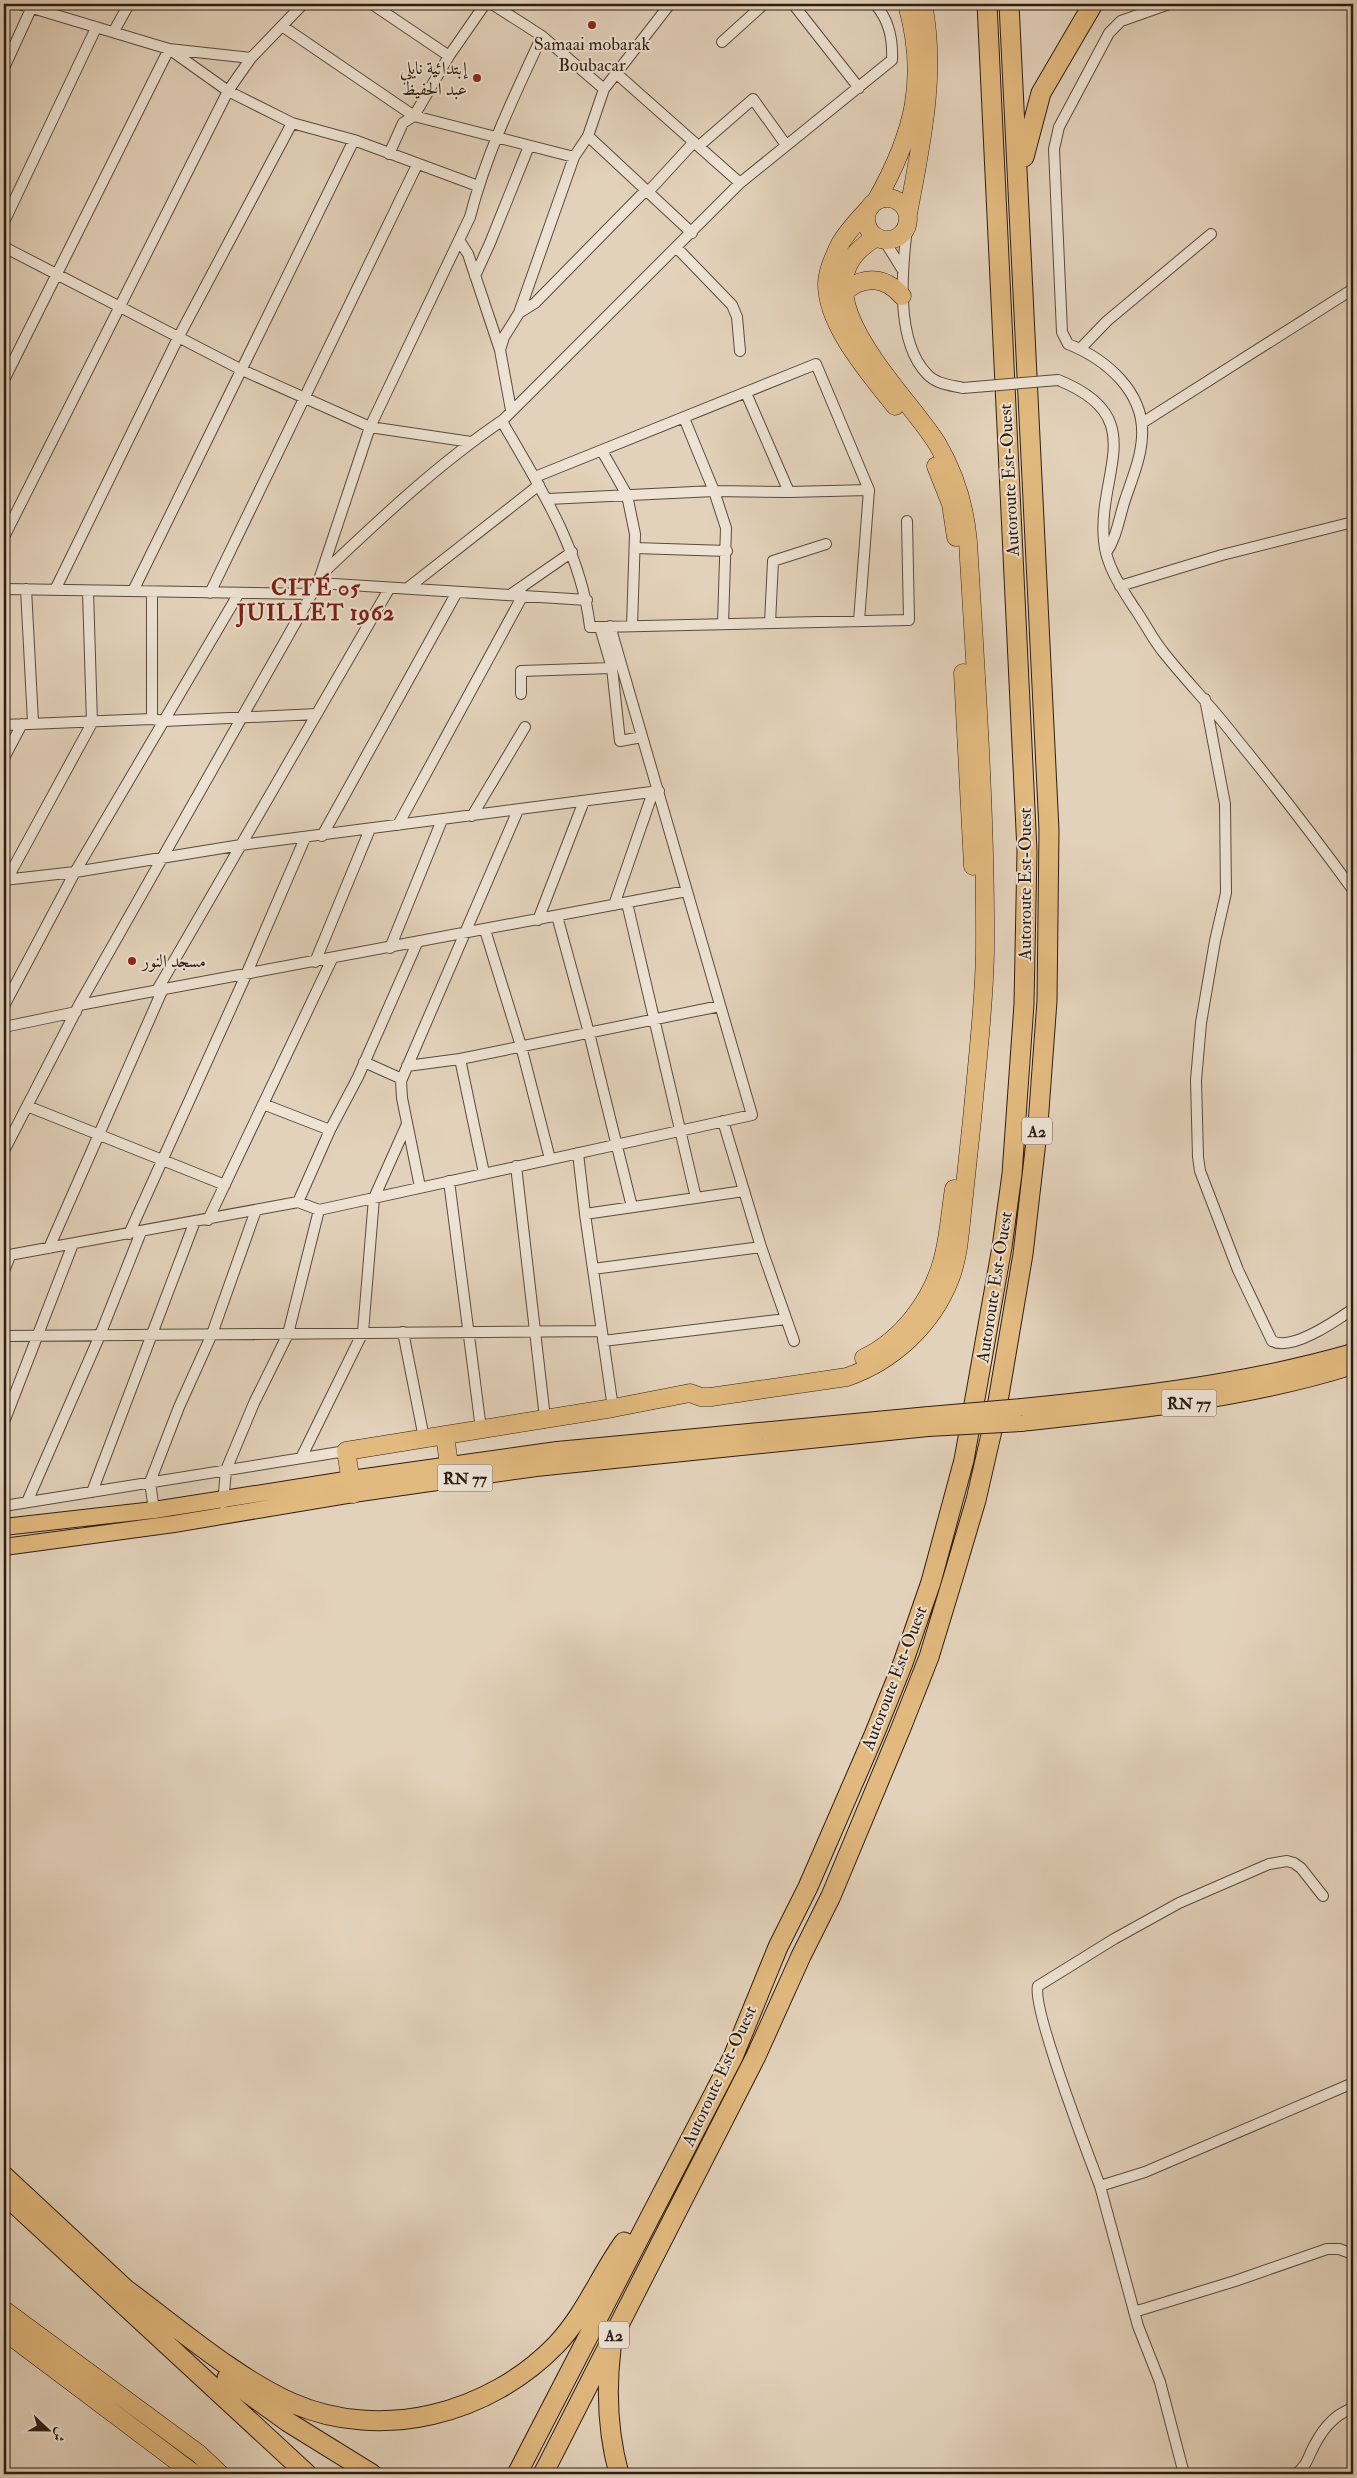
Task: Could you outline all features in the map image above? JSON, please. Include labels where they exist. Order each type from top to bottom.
[{"type":"highway","points":[[880,238],[868,226],[866,219],[900,157],[909,131],[915,104],[917,54],[913,26],[907,4]]},
{"type":"highway","points":[[352,1487],[346,1450],[613,1408],[690,1393],[701,1397],[711,1397],[827,1382],[868,1370],[892,1354],[916,1333],[936,1306],[950,1278],[960,1238],[981,1029],[985,952],[984,831],[967,526],[958,487],[947,462],[926,428],[864,344],[852,322],[843,293],[842,280],[848,261],[860,247],[880,238],[898,237],[907,221],[928,94],[929,61],[923,4]]},
{"type":"highway","name":"Autoroute Est-Ouest","points":[[517,2474],[733,2057],[760,1989],[818,1864],[903,1663],[931,1582],[964,1460],[1002,1247],[1012,1174],[1021,1059],[1027,850],[987,4]]},
{"type":"highway","name":"Autoroute Est-Ouest","points":[[543,2474],[756,2056],[874,1797],[932,1648],[976,1500],[996,1413],[1022,1254],[1038,1124],[1048,991],[1050,830],[1009,4]]},
{"type":"highway","points":[[1019,178],[1041,93],[1093,4]]},
{"type":"highway","points":[[681,1396],[695,1388],[809,1374],[845,1367],[870,1355],[903,1329],[920,1310],[933,1288],[942,1260],[957,1169],[974,960],[972,839],[957,543],[948,494],[928,450],[844,336],[829,300],[827,283],[831,265],[840,245],[874,203],[882,198],[896,199],[901,203],[907,221]]},
{"type":"highway","points":[[843,293],[859,282],[878,280],[896,288],[902,296]]},
{"type":"highway","points":[[445,1434],[449,1465]]},
{"type":"highway","points":[[4,2176],[165,2327],[243,2391],[372,2474]]},
{"type":"highway","points":[[4,2194],[307,2474]]},
{"type":"highway","points":[[124,2288],[240,2375],[293,2403],[335,2416],[396,2421],[416,2418],[470,2404],[502,2389],[528,2370],[556,2345],[574,2323],[623,2243],[656,2204]]},
{"type":"highway","points":[[4,2310],[199,2454],[220,2474]]},
{"type":"highway","points":[[4,2331],[194,2474]]},
{"type":"highway","points":[[613,2338],[609,2404],[619,2474]]},
{"type":"highway","points":[[179,2356],[305,2445],[353,2474]]},
{"type":"main road","points":[[352,1487],[449,1465],[557,1450],[1022,1415],[1209,1385],[1353,1352]]},
{"type":"main road","name":"RN 77","points":[[1022,1415],[1154,1409],[1212,1400],[1286,1385],[1353,1366]]},
{"type":"main road","name":"RN 77","points":[[4,1547],[126,1521],[352,1487],[545,1467],[928,1422]]},
{"type":"main road","points":[[4,1527],[126,1521],[154,1510],[222,1508]]},
{"type":"street","points":[[19,4],[169,49],[251,58]]},
{"type":"street","points":[[114,31],[128,4]]},
{"type":"street","points":[[4,537],[228,90],[251,58],[303,4]]},
{"type":"street","points":[[372,4],[449,56]]},
{"type":"street","points":[[389,154],[403,123],[414,116],[449,56],[485,4]]},
{"type":"street","points":[[492,4],[542,36],[604,89]]},
{"type":"street","points":[[500,350],[504,337],[519,313],[574,157],[588,136],[604,89],[670,4]]},
{"type":"street","points":[[722,42],[764,4]]},
{"type":"street","points":[[793,4],[859,88]]},
{"type":"street","points":[[320,578],[370,529],[471,442],[504,420],[740,183],[892,60],[893,47],[886,16],[875,4]]},
{"type":"street","points":[[1106,553],[1113,542],[1119,517],[1138,463],[1142,423],[1137,406],[1122,380],[1107,364],[1068,344],[1062,332],[1054,149],[1058,127],[1109,33],[1128,18],[1169,4]]},
{"type":"street","points":[[4,68],[31,9]]},
{"type":"street","points":[[282,26],[414,116],[497,139],[574,157]]},
{"type":"street","points":[[4,222],[96,28]]},
{"type":"street","points":[[5,1146],[78,1008],[245,716],[320,578],[370,427],[470,217],[478,186],[503,119],[542,36]]},
{"type":"street","points":[[169,49],[228,90],[292,123],[354,140],[417,165],[478,186]]},
{"type":"street","points":[[4,380],[169,49]]},
{"type":"street","points":[[617,74],[740,183]]},
{"type":"street","points":[[519,313],[535,303],[697,144],[753,99],[786,145]]},
{"type":"street","points":[[55,590],[178,338],[292,123]]},
{"type":"street","points":[[588,136],[692,233]]},
{"type":"street","points":[[134,591],[354,140]]},
{"type":"street","points":[[475,276],[529,146]]},
{"type":"street","points":[[210,593],[417,165]]},
{"type":"street","points":[[907,221],[902,269],[902,296],[909,341],[918,362],[934,380],[963,388],[1058,380],[1076,387],[1096,401],[1108,416],[1114,434],[1115,453],[1105,514],[1104,540],[1106,553],[1120,586],[1163,652],[1205,699],[1284,798],[1353,890]]},
{"type":"street","points":[[1080,349],[1107,321],[1210,234]]},
{"type":"street","points":[[880,238],[902,269]]},
{"type":"street","points":[[459,240],[468,254],[500,350],[512,410]]},
{"type":"street","points":[[676,246],[732,305],[737,317],[740,351]]},
{"type":"street","points":[[4,247],[56,276],[119,305],[178,338],[242,370],[370,427],[471,442]]},
{"type":"street","points":[[1142,423],[1353,289]]},
{"type":"street","points":[[409,587],[537,481],[602,451],[816,364],[869,490],[859,621]]},
{"type":"street","points":[[746,393],[789,492]]},
{"type":"street","points":[[684,418],[714,491],[726,528],[727,552],[723,624]]},
{"type":"street","points":[[504,420],[504,426],[548,499],[572,552],[587,600],[590,627],[909,620],[907,521]]},
{"type":"street","points":[[602,451],[628,494],[635,534],[632,626]]},
{"type":"street","points":[[548,499],[714,491],[869,490]]},
{"type":"street","points":[[1120,586],[1222,555],[1353,522]]},
{"type":"street","points":[[770,623],[773,561],[826,544]]},
{"type":"street","points":[[635,548],[727,552]]},
{"type":"street","points":[[510,595],[572,552]]},
{"type":"street","points":[[320,578],[390,589],[409,587],[587,600]]},
{"type":"street","points":[[4,589],[312,594]]},
{"type":"street","points":[[26,589],[33,722]]},
{"type":"street","points":[[49,1248],[160,992],[241,845],[390,589]]},
{"type":"street","points":[[5,882],[92,723],[88,590]]},
{"type":"street","points":[[152,592],[152,719]]},
{"type":"street","points":[[322,836],[457,592]]},
{"type":"street","points":[[4,1006],[75,872],[239,593]]},
{"type":"street","points":[[398,825],[523,595]]},
{"type":"street","points":[[605,627],[612,668],[620,740],[642,737]]},
{"type":"street","points":[[4,1272],[7,1256],[298,1202],[319,1210],[752,1115],[688,891],[656,791],[642,737],[605,627]]},
{"type":"street","points":[[521,694],[521,671],[612,668]]},
{"type":"street","points":[[1205,699],[1225,804],[1226,886],[1201,1023],[1196,1070],[1197,1142],[1200,1171],[1238,1270],[1272,1341],[1281,1344],[1307,1335],[1328,1326],[1353,1308]]},
{"type":"street","points":[[4,725],[33,722],[92,723],[152,719],[164,722],[245,716],[317,714]]},
{"type":"street","points":[[4,758],[22,724]]},
{"type":"street","points":[[472,816],[525,727]]},
{"type":"street","points":[[5,882],[241,845],[322,836],[656,791]]},
{"type":"street","points":[[614,905],[656,791]]},
{"type":"street","points":[[538,920],[584,801]]},
{"type":"street","points":[[420,1188],[401,1091],[402,1079],[518,810]]},
{"type":"street","points":[[390,948],[442,820]]},
{"type":"street","points":[[315,962],[370,829]]},
{"type":"street","points":[[129,1234],[246,975],[304,838]]},
{"type":"street","points":[[4,1026],[78,1008],[688,891]]},
{"type":"street","points":[[627,903],[696,1198]]},
{"type":"street","points":[[557,916],[589,1032],[632,1207]]},
{"type":"street","points":[[485,930],[521,1046],[550,1159]]},
{"type":"street","points":[[298,1202],[330,1130],[364,1062],[417,943]]},
{"type":"street","points":[[208,1220],[332,959]]},
{"type":"street","points":[[408,1066],[460,1059],[720,1006]]},
{"type":"street","points":[[460,1059],[484,1174]]},
{"type":"street","points":[[364,1062],[402,1079]]},
{"type":"street","points":[[263,1104],[330,1130]]},
{"type":"street","points":[[27,1106],[225,1185]]},
{"type":"street","points":[[723,1121],[761,1247],[794,1341]]},
{"type":"street","points":[[300,1458],[363,1332],[374,1198],[407,1124]]},
{"type":"street","points":[[578,1153],[613,1408]]},
{"type":"street","points":[[516,1166],[546,1418]]},
{"type":"street","points":[[449,1181],[481,1429]]},
{"type":"street","points":[[585,1214],[744,1191]]},
{"type":"street","points":[[154,1510],[150,1482],[212,1334],[256,1210]]},
{"type":"street","points":[[222,1508],[226,1470],[254,1403],[288,1334],[319,1210]]},
{"type":"street","points":[[92,1492],[196,1221]]},
{"type":"street","points":[[27,1502],[100,1336],[141,1232]]},
{"type":"street","points":[[4,1422],[73,1244]]},
{"type":"street","points":[[593,1269],[761,1247]]},
{"type":"street","points":[[4,1336],[535,1331],[602,1336],[786,1319]]},
{"type":"street","points":[[403,1332],[424,1438]]},
{"type":"street","points":[[4,1506],[346,1450]]},
{"type":"street","points":[[1184,2474],[1160,2382],[1134,2312],[1100,2186],[1064,2087],[1041,2012],[1037,1990],[1040,1984],[1179,1902],[1269,1864],[1286,1861],[1294,1863],[1301,1868],[1323,1896]]},
{"type":"street","points":[[1100,2186],[1145,2172],[1353,2083]]},
{"type":"street","points":[[1134,2312],[1235,2281],[1327,2249],[1339,2249],[1353,2254]]},
{"type":"street","points":[[1298,2474],[1305,2466],[1320,2435],[1329,2423],[1337,2416],[1353,2408]]},
{"type":"place","name":"Samaai mobarak Boubacar","points":[[592,25]]},
{"type":"place","name":"إبتدائية نايلي عبد الحفيظ","points":[[477,78]]},
{"type":"place","name":"مسجد النور","points":[[132,961]]},
{"type":"district","name":"CITÉ 05 JUILLET 1962","points":[[316,600]]}]
